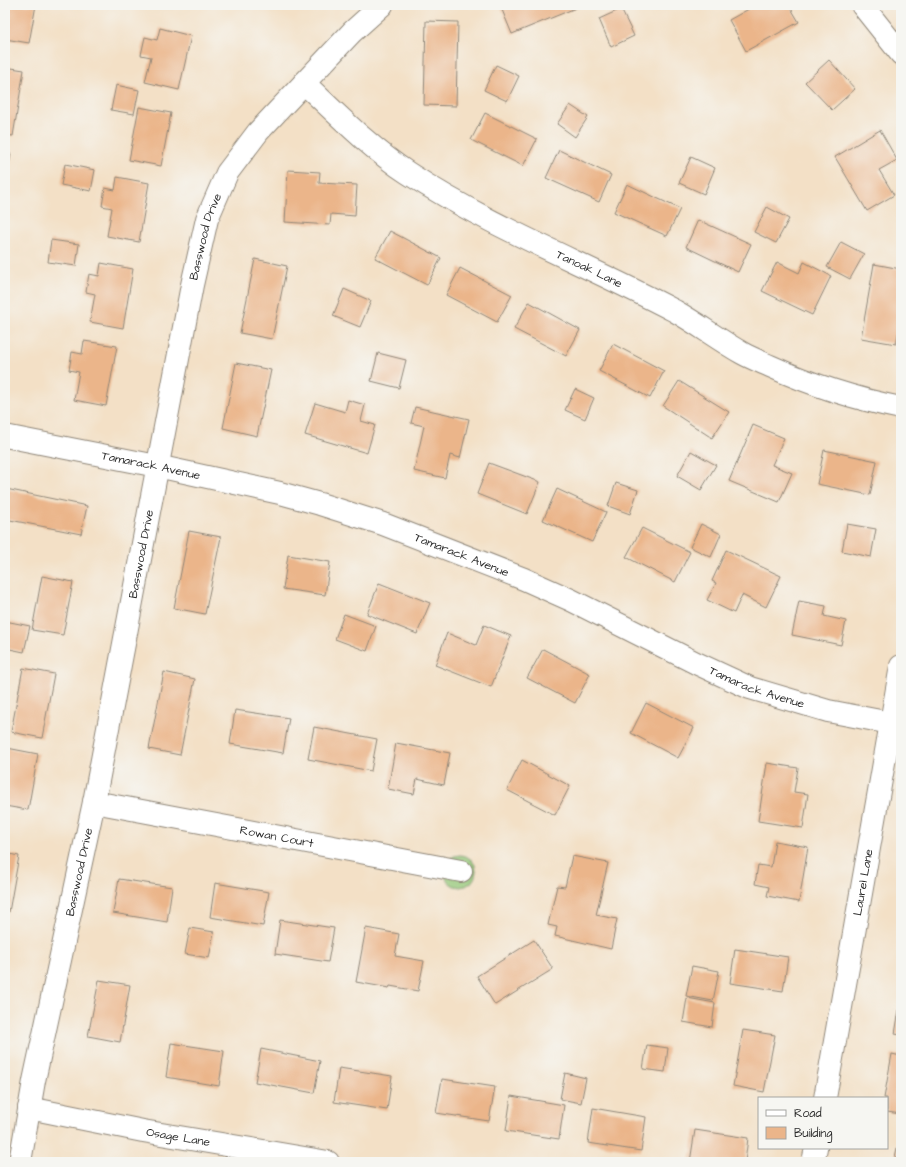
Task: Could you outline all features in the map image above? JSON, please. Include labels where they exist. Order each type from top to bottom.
[{"type":"street","name":"Basswood Drive","points":[[20,1162],[29,1108],[94,802],[192,285],[207,219],[227,173],[258,132],[352,32],[382,5]]},
{"type":"street","points":[[862,5],[901,54]]},
{"type":"street","name":"Tanoak Lane","points":[[304,83],[378,151],[408,173],[473,212],[676,312],[744,354],[772,367],[822,388],[901,408]]},
{"type":"street","name":"Tamarack Avenue","points":[[5,436],[157,466],[280,493],[383,524],[524,578],[702,666],[750,688],[828,711],[896,724]]},
{"type":"street","name":"Laurel Lane","points":[[825,1097],[896,724],[901,666]]},
{"type":"street","name":"Rowan Court","points":[[94,802],[461,871]]},
{"type":"street","name":"Osage Lane","points":[[29,1108],[151,1132],[328,1162]]},
{"type":"street","points":[[813,1162],[816,1149]]},
{"type":"green space","points":[[460,855],[469,858],[473,862],[476,871],[473,880],[469,884],[460,887],[451,884],[447,880],[444,871],[447,862],[451,858]]},
{"type":"building","points":[[5,5],[36,5],[29,43],[5,39]]},
{"type":"building","points":[[500,5],[583,5],[512,34]]},
{"type":"building","points":[[756,5],[789,5],[799,22],[746,51],[729,20]]},
{"type":"building","points":[[621,9],[634,36],[611,47],[599,19]]},
{"type":"building","points":[[426,21],[458,22],[456,106],[424,105]]},
{"type":"building","points":[[160,28],[191,36],[179,90],[145,82],[151,57],[141,55],[145,37],[157,40]]},
{"type":"building","points":[[829,60],[855,89],[832,110],[805,82]]},
{"type":"building","points":[[496,65],[519,76],[507,101],[484,90]]},
{"type":"building","points":[[5,67],[24,70],[13,136],[5,135]]},
{"type":"building","points":[[116,85],[139,90],[134,114],[111,110]]},
{"type":"building","points":[[570,105],[588,117],[575,137],[557,124]]},
{"type":"building","points":[[139,107],[171,113],[161,166],[129,160]]},
{"type":"building","points":[[485,113],[537,139],[523,166],[471,140]]},
{"type":"building","points":[[880,130],[897,160],[879,170],[894,195],[867,211],[835,157]]},
{"type":"building","points":[[559,150],[611,175],[599,202],[546,178]]},
{"type":"building","points":[[5,153],[11,154],[6,183],[5,183]]},
{"type":"building","points":[[691,157],[715,168],[704,194],[679,183]]},
{"type":"building","points":[[65,164],[95,170],[91,191],[61,185]]},
{"type":"building","points":[[288,170],[320,172],[319,183],[357,185],[355,216],[331,214],[330,225],[285,222]]},
{"type":"building","points":[[117,177],[149,183],[139,242],[107,236],[112,208],[102,206],[105,188],[115,190]]},
{"type":"building","points":[[627,184],[680,209],[667,236],[614,212]]},
{"type":"building","points":[[767,207],[789,219],[776,243],[754,232]]},
{"type":"building","points":[[698,220],[751,244],[738,272],[686,247]]},
{"type":"building","points":[[390,231],[441,258],[427,285],[375,258]]},
{"type":"building","points":[[51,240],[79,244],[76,266],[48,262]]},
{"type":"building","points":[[841,242],[864,254],[850,279],[827,267]]},
{"type":"building","points":[[255,259],[287,266],[272,339],[240,333]]},
{"type":"building","points":[[777,262],[799,273],[804,262],[831,276],[812,315],[762,291]]},
{"type":"building","points":[[101,263],[133,269],[123,328],[90,322],[95,294],[86,292],[89,274],[99,276]]},
{"type":"building","points":[[874,264],[901,269],[901,320],[896,344],[861,338]]},
{"type":"building","points":[[460,268],[512,295],[497,322],[446,295]]},
{"type":"building","points":[[344,289],[371,301],[360,327],[333,316]]},
{"type":"building","points":[[529,302],[580,330],[566,356],[514,329]]},
{"type":"building","points":[[84,341],[117,346],[106,406],[74,400],[79,372],[69,370],[72,352],[82,354]]},
{"type":"building","points":[[613,344],[664,371],[650,398],[599,371]]},
{"type":"building","points":[[378,353],[406,360],[399,388],[371,381]]},
{"type":"building","points":[[236,363],[271,370],[257,436],[223,428]]},
{"type":"building","points":[[679,381],[729,412],[712,438],[663,406]]},
{"type":"building","points":[[575,389],[594,398],[585,419],[565,410]]},
{"type":"building","points":[[348,400],[365,405],[361,421],[375,425],[367,453],[305,435],[315,403],[345,412]]},
{"type":"building","points":[[415,407],[469,419],[460,458],[450,455],[445,478],[414,471],[424,426],[411,423]]},
{"type":"building","points":[[753,425],[784,438],[772,465],[792,473],[779,502],[729,481]]},
{"type":"building","points":[[824,450],[877,461],[870,495],[817,484]]},
{"type":"building","points":[[691,451],[716,465],[701,490],[677,476]]},
{"type":"building","points":[[489,463],[540,482],[527,514],[477,494]]},
{"type":"building","points":[[616,483],[638,490],[630,514],[608,506]]},
{"type":"building","points":[[6,489],[87,506],[81,534],[5,519]]},
{"type":"building","points":[[557,489],[606,512],[592,542],[543,520]]},
{"type":"building","points":[[701,524],[721,534],[711,557],[690,547]]},
{"type":"building","points":[[847,524],[876,529],[871,557],[842,551]]},
{"type":"building","points":[[642,528],[690,552],[675,582],[626,557]]},
{"type":"building","points":[[189,531],[221,537],[205,614],[174,608]]},
{"type":"building","points":[[726,550],[781,576],[766,607],[742,595],[734,613],[707,600],[716,583],[712,581]]},
{"type":"building","points":[[288,555],[330,562],[325,595],[283,589]]},
{"type":"building","points":[[42,576],[73,582],[63,635],[32,630]]},
{"type":"building","points":[[379,583],[430,603],[417,634],[367,614]]},
{"type":"building","points":[[799,601],[826,606],[824,616],[846,621],[841,645],[792,635]]},
{"type":"building","points":[[344,614],[376,626],[367,651],[335,639]]},
{"type":"building","points":[[5,621],[30,626],[24,652],[5,648]]},
{"type":"building","points":[[484,625],[511,636],[491,687],[435,665],[447,633],[476,645]]},
{"type":"building","points":[[543,649],[590,674],[575,703],[527,678]]},
{"type":"building","points":[[23,668],[54,674],[42,738],[11,732]]},
{"type":"building","points":[[164,672],[195,679],[180,755],[149,749]]},
{"type":"building","points":[[646,703],[694,728],[678,758],[631,733]]},
{"type":"building","points":[[235,710],[289,718],[283,753],[230,744]]},
{"type":"building","points":[[314,727],[377,739],[371,771],[308,759]]},
{"type":"building","points":[[396,743],[450,753],[444,785],[417,779],[414,794],[388,789]]},
{"type":"building","points":[[7,748],[38,754],[28,810],[5,806],[5,757]]},
{"type":"building","points":[[522,760],[570,786],[555,815],[507,790]]},
{"type":"building","points":[[767,763],[798,768],[794,792],[808,794],[803,828],[758,821]]},
{"type":"building","points":[[775,841],[808,847],[799,902],[767,896],[769,887],[755,884],[758,865],[771,867]]},
{"type":"building","points":[[5,853],[19,856],[9,912],[5,911]]},
{"type":"building","points":[[572,856],[608,863],[596,915],[617,919],[611,949],[555,936],[557,927],[548,925],[557,886],[565,887]]},
{"type":"building","points":[[119,879],[172,887],[167,922],[113,913]]},
{"type":"building","points":[[215,883],[269,892],[263,926],[210,917]]},
{"type":"building","points":[[280,920],[334,928],[328,962],[275,954]]},
{"type":"building","points":[[190,928],[214,932],[209,958],[185,954]]},
{"type":"building","points":[[366,928],[399,934],[395,956],[424,961],[418,991],[356,982]]},
{"type":"building","points":[[534,940],[553,969],[495,1005],[477,976]]},
{"type":"building","points":[[735,949],[788,957],[783,991],[730,983]]},
{"type":"building","points":[[692,966],[719,971],[713,1001],[686,996]]},
{"type":"building","points":[[99,980],[130,985],[120,1042],[88,1036]]},
{"type":"building","points":[[687,998],[715,1003],[712,1027],[683,1022]]},
{"type":"building","points":[[900,1004],[901,1005],[901,1035],[895,1034]]},
{"type":"building","points":[[743,1030],[775,1035],[764,1092],[733,1086]]},
{"type":"building","points":[[171,1043],[224,1051],[219,1086],[166,1077]]},
{"type":"building","points":[[647,1045],[668,1048],[665,1072],[643,1069]]},
{"type":"building","points":[[261,1049],[320,1061],[314,1093],[255,1082]]},
{"type":"building","points":[[892,1054],[901,1056],[901,1114],[888,1112],[888,1097],[884,1097]]},
{"type":"building","points":[[339,1068],[392,1076],[387,1110],[334,1102]]},
{"type":"building","points":[[565,1073],[586,1078],[581,1103],[560,1099]]},
{"type":"building","points":[[442,1079],[495,1087],[489,1121],[436,1113]]},
{"type":"building","points":[[511,1096],[564,1105],[559,1139],[506,1131]]},
{"type":"building","points":[[593,1108],[646,1117],[641,1151],[588,1143]]},
{"type":"building","points":[[695,1130],[748,1138],[745,1162],[690,1162]]},
{"type":"building","points":[[897,1148],[901,1149],[901,1162],[894,1162]]}]
